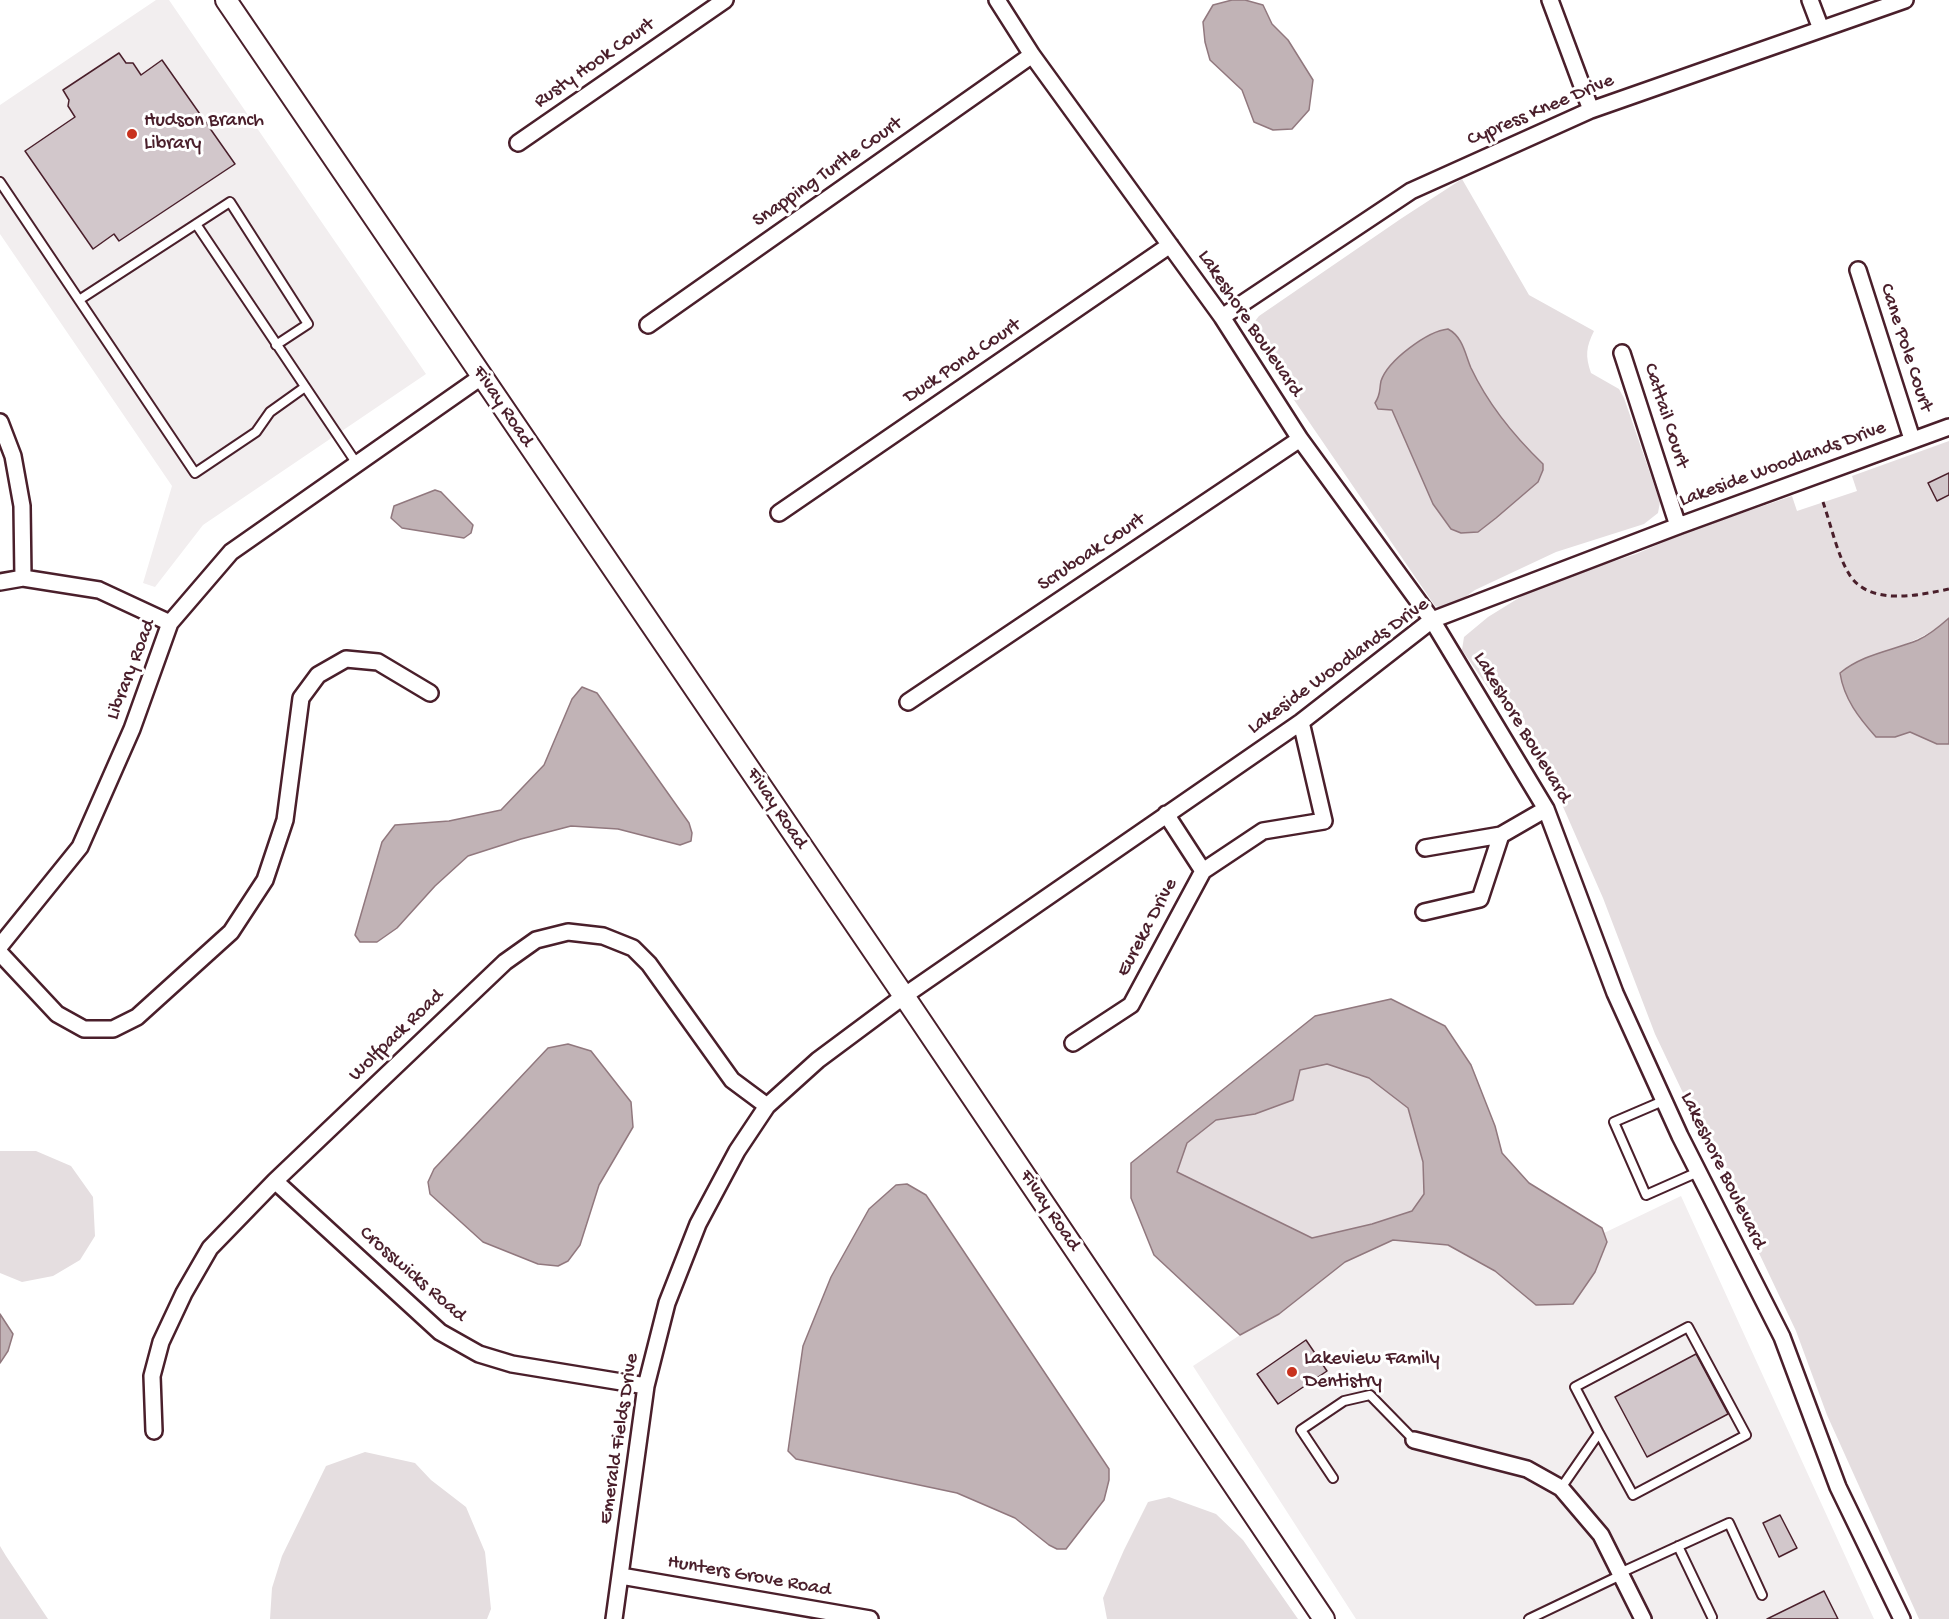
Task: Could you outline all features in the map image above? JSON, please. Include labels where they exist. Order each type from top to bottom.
[{"type":"street","name":"Fivay Road","points":[[226,0],[904,996],[1324,1619]]},
{"type":"street","name":"Rusty Hook Court","points":[[518,143],[725,0]]},
{"type":"street","name":"Lakeshore Boulevard","points":[[997,0],[1032,55],[1222,317],[1300,439],[1432,620],[1546,808],[1615,993],[1698,1172],[1782,1337],[1838,1487],[1902,1619]]},
{"type":"street","points":[[1550,0],[1591,110]]},
{"type":"street","points":[[1810,0],[1821,29]]},
{"type":"street","name":"Cypress Knee Drive","points":[[1222,317],[1411,191],[1591,110],[1905,0]]},
{"type":"street","name":"Snapping Turtle Court","points":[[648,325],[1032,55]]},
{"type":"street","name":"Duck Pond Court","points":[[779,513],[1170,245]]},
{"type":"street","name":"Cane Pole Court","points":[[1858,270],[1912,439]]},
{"type":"street","name":"Cattail Court","points":[[1622,353],[1678,526]]},
{"type":"street","name":"Library Road","points":[[0,946],[80,847],[132,729],[170,623],[231,552],[481,377]]},
{"type":"street","points":[[0,422],[13,456],[22,506],[23,578]]},
{"type":"street","name":"Lakeside Woodlands Drive","points":[[904,996],[1301,722],[1432,620],[1678,526],[1949,427]]},
{"type":"street","name":"Scruboak Court","points":[[908,702],[1300,439]]},
{"type":"street","points":[[0,582],[23,578],[99,590],[170,623]]},
{"type":"street","points":[[0,953],[57,1014],[84,1029],[113,1029],[137,1017],[231,933],[265,880],[285,820],[301,698],[318,675],[346,659],[378,662],[430,693]]},
{"type":"street","points":[[1203,871],[1263,831],[1324,820],[1301,722]]},
{"type":"street","points":[[1425,848],[1501,835],[1546,808]]},
{"type":"street","name":"Eureka Drive","points":[[1073,1042],[1131,1005],[1203,871],[1166,814]]},
{"type":"street","points":[[1424,912],[1480,899],[1501,835]]},
{"type":"street","name":"Wolfpack Road","points":[[154,1431],[152,1376],[161,1342],[184,1293],[210,1248],[275,1181],[505,962],[536,940],[568,932],[603,936],[633,948],[649,964],[732,1080],[767,1106]]},
{"type":"street","name":"Emerald Fields Drive","points":[[614,1619],[646,1386],[668,1303],[698,1224],[737,1151],[767,1106],[818,1060],[904,996]]},
{"type":"street","name":"Crosswicks Road","points":[[275,1181],[440,1332],[479,1354],[512,1364],[646,1386]]},
{"type":"street","points":[[1414,1440],[1527,1468],[1561,1488],[1601,1535],[1643,1619]]},
{"type":"street","name":"Hunters Grove Road","points":[[621,1576],[870,1619]]},
{"type":"lane","points":[[0,182],[195,473],[256,432],[270,412],[305,387]]},
{"type":"lane","points":[[79,300],[230,202],[308,324],[276,345]]},
{"type":"lane","points":[[196,224],[357,464]]},
{"type":"lane","points":[[1664,1101],[1614,1122],[1646,1195],[1698,1172]]},
{"type":"lane","points":[[1688,1327],[1746,1435],[1633,1495],[1599,1433],[1575,1387],[1688,1327]]},
{"type":"lane","points":[[1333,1478],[1301,1430],[1344,1401],[1370,1395],[1414,1440]]},
{"type":"lane","points":[[1561,1488],[1599,1433]]},
{"type":"lane","points":[[1528,1619],[1729,1523],[1762,1596]]},
{"type":"lane","points":[[1678,1546],[1712,1617]]},
{"type":"path","points":[[1823,502],[1845,565],[1861,588],[1898,596],[1949,589]]},
{"type":"shaded area","points":[[156,0],[169,0],[426,374],[203,525],[155,587],[143,583],[172,486],[0,234],[0,105]]},
{"type":"shaded area","points":[[1232,0],[1245,0],[1263,5],[1272,24],[1288,40],[1313,80],[1309,110],[1292,129],[1273,130],[1254,122],[1242,90],[1210,60],[1203,22],[1213,5]]},
{"type":"shaded area","points":[[1462,179],[1529,295],[1594,331],[1587,352],[1591,373],[1619,389],[1624,398],[1660,502],[1658,513],[1644,524],[1556,552],[1475,590],[1454,605],[1443,608],[1435,606],[1253,340],[1252,330],[1259,316]]},
{"type":"shaded area","points":[[1448,329],[1460,341],[1471,368],[1494,407],[1522,443],[1543,464],[1538,482],[1478,532],[1461,533],[1451,529],[1433,504],[1392,410],[1378,409],[1375,403],[1381,381],[1392,364],[1420,341]]},
{"type":"shaded area","points":[[1949,441],[1949,618],[1915,640],[1852,664],[1895,737],[1910,732],[1937,744],[1949,744],[1949,1619],[1919,1619],[1827,1415],[1796,1331],[1655,1034],[1603,898],[1550,777],[1462,650],[1464,637],[1488,617],[1522,596],[1565,577],[1636,554],[1687,532],[1792,496],[1797,511],[1857,491],[1852,476]]},
{"type":"shaded area","points":[[435,490],[441,492],[473,525],[471,533],[464,538],[402,528],[391,518],[394,506]]},
{"type":"shaded area","points":[[1949,618],[1949,744],[1937,744],[1910,732],[1895,737],[1876,737],[1853,708],[1840,673],[1858,661],[1922,638]]},
{"type":"shaded area","points":[[582,687],[597,693],[689,823],[692,833],[691,841],[680,845],[618,829],[571,826],[521,839],[468,856],[435,886],[397,928],[377,942],[360,942],[355,935],[382,842],[395,825],[449,821],[501,810],[544,765],[572,699]]},
{"type":"shaded area","points":[[1391,999],[1445,1026],[1471,1065],[1495,1126],[1502,1153],[1529,1183],[1602,1228],[1607,1242],[1595,1272],[1573,1304],[1536,1305],[1495,1271],[1448,1245],[1393,1240],[1345,1262],[1279,1314],[1240,1335],[1154,1255],[1131,1198],[1131,1163],[1315,1016]],"holes":[[[1327,1064],[1369,1078],[1408,1108],[1423,1162],[1424,1194],[1412,1211],[1372,1224],[1312,1238],[1177,1172],[1187,1143],[1216,1120],[1255,1114],[1293,1100],[1300,1070]]]},
{"type":"shaded area","points":[[568,1044],[591,1051],[631,1102],[633,1127],[599,1185],[580,1245],[568,1261],[558,1266],[538,1264],[483,1242],[430,1194],[428,1182],[434,1169],[548,1048]]},
{"type":"shaded area","points":[[1327,1064],[1369,1078],[1408,1107],[1423,1162],[1424,1194],[1412,1211],[1372,1224],[1312,1238],[1177,1172],[1187,1143],[1216,1120],[1255,1114],[1300,1070]]},
{"type":"shaded area","points":[[0,1151],[36,1151],[71,1166],[93,1197],[95,1236],[80,1260],[53,1276],[22,1282],[0,1273]]},
{"type":"shaded area","points":[[907,1184],[926,1195],[1109,1469],[1104,1500],[1066,1549],[1057,1549],[1049,1545],[1015,1518],[957,1493],[796,1459],[788,1451],[803,1346],[831,1277],[869,1209],[896,1185]]},
{"type":"shaded area","points":[[1681,1196],[1874,1619],[1356,1619],[1193,1366],[1240,1335],[1279,1314],[1345,1262],[1393,1240],[1448,1245],[1495,1271],[1536,1305],[1607,1242],[1604,1233]]},
{"type":"shaded area","points":[[0,1314],[13,1334],[8,1351],[0,1363]]},
{"type":"shaded area","points":[[365,1452],[415,1463],[431,1480],[466,1507],[485,1552],[491,1609],[487,1619],[270,1619],[272,1588],[282,1556],[326,1466]]},
{"type":"shaded area","points":[[1169,1497],[1216,1514],[1243,1540],[1298,1619],[1107,1619],[1103,1598],[1148,1502]]},
{"type":"shaded area","points":[[0,1546],[6,1556],[48,1619],[0,1619]]},
{"type":"building","name":"Hudson Branch Library","points":[[119,53],[126,63],[133,63],[141,75],[162,60],[235,164],[119,241],[114,234],[93,249],[25,151],[75,117],[68,106],[69,100],[63,90]]},
{"type":"building","points":[[1949,473],[1949,495],[1937,501],[1928,483]]},
{"type":"building","name":"Lakeview Family Dentistry","points":[[1306,1340],[1327,1371],[1278,1404],[1257,1374]]},
{"type":"building","points":[[1696,1354],[1728,1414],[1647,1457],[1615,1397]]},
{"type":"building","points":[[1780,1515],[1797,1548],[1779,1557],[1763,1523]]},
{"type":"building","points":[[1824,1591],[1838,1619],[1767,1619]]},
{"type":"place","name":"Hudson Branch Library","points":[[132,134]]},
{"type":"place","name":"Lakeview Family Dentistry","points":[[1292,1372]]}]
